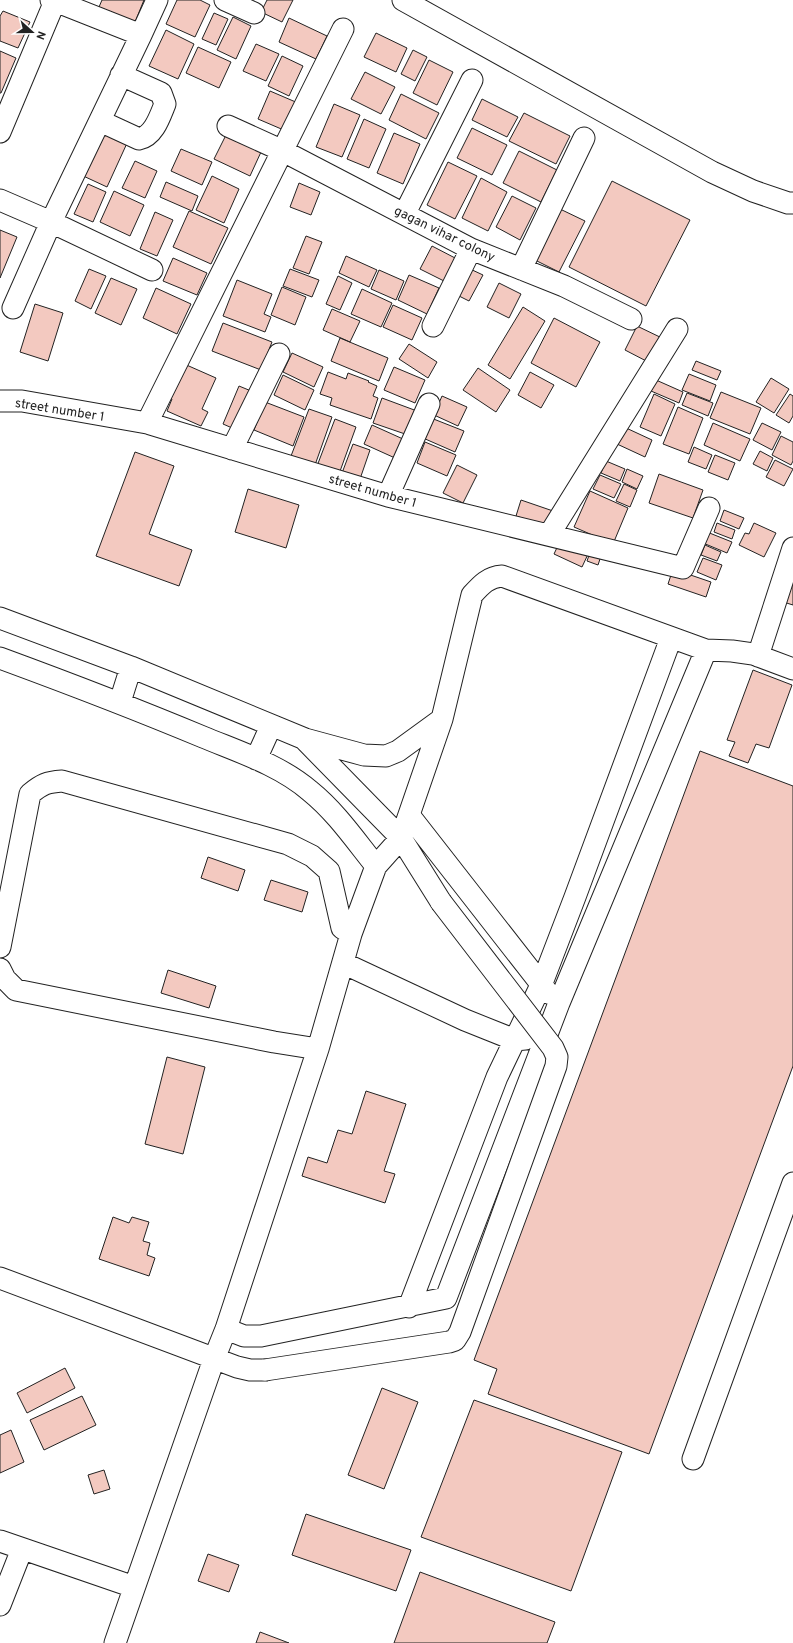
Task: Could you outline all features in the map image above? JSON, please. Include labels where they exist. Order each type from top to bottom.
[{"type":"street","points":[[13,308],[51,222],[157,0]]},
{"type":"street","points":[[225,0],[254,13]]},
{"type":"street","points":[[403,0],[712,172],[753,191],[788,203],[793,203]]},
{"type":"street","points":[[0,132],[53,1],[141,35]]},
{"type":"street","points":[[147,423],[343,29]]},
{"type":"street","points":[[100,121],[139,138],[145,138],[155,126],[166,104],[162,93],[121,75]]},
{"type":"street","points":[[405,214],[472,80]]},
{"type":"street","name":"gagan vihar colony","points":[[228,126],[283,151],[471,249],[587,296],[632,319]]},
{"type":"street","points":[[521,268],[584,138]]},
{"type":"street","points":[[0,200],[51,222],[152,270]]},
{"type":"street","points":[[433,326],[471,249]]},
{"type":"street","points":[[549,535],[677,329]]},
{"type":"street","points":[[232,449],[279,354]]},
{"type":"street","name":"street number 1","points":[[0,400],[22,401],[147,423],[388,496],[683,568],[709,508]]},
{"type":"street","points":[[388,496],[429,404]]},
{"type":"street","points":[[758,656],[793,548]]},
{"type":"street","points":[[115,1643],[214,1359],[226,1329],[318,1049],[351,934],[376,866],[401,838],[410,815],[442,719],[472,595],[481,584],[492,577],[502,576],[706,650],[732,651],[758,656],[793,669]]},
{"type":"street","points":[[0,618],[132,667],[305,739],[364,756],[386,756],[398,751],[442,719]]},
{"type":"street","points":[[542,983],[671,638]]},
{"type":"street","points":[[226,1329],[244,1336],[261,1336],[409,1307],[446,1298],[559,1003],[706,650]]},
{"type":"street","points":[[0,658],[120,702],[256,759],[285,774],[310,790],[333,812],[376,866]]},
{"type":"street","points":[[120,702],[132,667]]},
{"type":"street","points":[[256,759],[271,726]]},
{"type":"street","points":[[0,1278],[214,1359],[250,1370],[265,1370],[449,1342],[455,1340],[460,1332],[556,1066],[557,1057],[553,1048],[440,902],[401,838],[305,739]]},
{"type":"street","points":[[0,948],[30,794],[42,784],[62,781],[288,844],[312,856],[330,871],[342,928],[351,934]]},
{"type":"street","points":[[343,963],[465,1020],[515,1040],[525,1038],[541,1023],[548,1011],[550,995],[542,983],[410,815]]},
{"type":"street","points":[[0,969],[5,979],[16,990],[274,1042],[318,1049]]},
{"type":"street","points":[[409,1307],[497,1077],[515,1040]]},
{"type":"street","points":[[694,1459],[793,1183]]},
{"type":"street","points":[[0,1541],[134,1587]]},
{"type":"street","points":[[0,1605],[22,1549]]},
{"type":"building","points":[[102,0],[144,0],[135,22],[99,7]]},
{"type":"building","points":[[177,0],[200,0],[210,5],[195,37],[166,24]]},
{"type":"building","points":[[267,0],[293,0],[282,22],[261,12]]},
{"type":"building","points":[[3,11],[30,22],[18,48],[0,41],[0,16]]},
{"type":"building","points":[[214,13],[228,19],[216,45],[202,39]]},
{"type":"building","points":[[233,17],[251,26],[236,59],[217,50]]},
{"type":"building","points":[[289,18],[327,36],[316,59],[279,42]]},
{"type":"building","points":[[166,30],[194,44],[178,79],[149,66]]},
{"type":"building","points":[[376,33],[407,48],[396,72],[364,57]]},
{"type":"building","points":[[256,44],[279,54],[266,81],[243,71]]},
{"type":"building","points":[[198,47],[231,62],[219,88],[186,73]]},
{"type":"building","points":[[413,50],[427,57],[415,81],[401,74]]},
{"type":"building","points":[[0,51],[16,58],[1,93],[0,93]]},
{"type":"building","points":[[282,56],[303,66],[289,96],[268,86]]},
{"type":"building","points":[[429,60],[453,72],[437,105],[413,93]]},
{"type":"building","points":[[365,72],[395,87],[381,114],[351,99]]},
{"type":"building","points":[[270,91],[298,103],[286,131],[258,119]]},
{"type":"building","points":[[401,94],[439,113],[426,139],[389,120]]},
{"type":"building","points":[[482,99],[518,117],[507,137],[472,120]]},
{"type":"building","points":[[334,104],[360,115],[342,157],[316,147]]},
{"type":"building","points":[[524,113],[570,136],[556,164],[509,141]]},
{"type":"building","points":[[364,119],[386,129],[369,168],[347,159]]},
{"type":"building","points":[[99,128],[128,141],[107,187],[79,174]]},
{"type":"building","points":[[472,128],[507,145],[492,175],[457,158]]},
{"type":"building","points":[[394,133],[420,144],[403,184],[377,173]]},
{"type":"building","points":[[226,135],[261,152],[250,176],[214,159]]},
{"type":"building","points":[[181,149],[212,162],[202,185],[171,171]]},
{"type":"building","points":[[519,151],[557,170],[541,202],[503,183]]},
{"type":"building","points":[[135,161],[157,171],[145,198],[122,188]]},
{"type":"building","points":[[448,162],[477,176],[455,219],[427,205]]},
{"type":"building","points":[[212,176],[239,189],[224,223],[196,210]]},
{"type":"building","points":[[481,178],[507,192],[488,231],[462,218]]},
{"type":"building","points":[[612,181],[690,220],[646,306],[569,267]]},
{"type":"building","points":[[166,182],[198,196],[192,211],[160,197]]},
{"type":"building","points":[[299,183],[320,192],[311,215],[290,207]]},
{"type":"building","points":[[88,184],[106,192],[93,222],[74,214]]},
{"type":"building","points":[[114,191],[144,205],[130,236],[100,222]]},
{"type":"building","points":[[512,196],[536,208],[520,240],[496,227]]},
{"type":"building","points":[[560,209],[585,221],[559,272],[535,260]]},
{"type":"building","points":[[189,211],[228,228],[211,264],[173,247]]},
{"type":"building","points":[[155,212],[173,220],[157,256],[140,249]]},
{"type":"building","points":[[0,230],[17,237],[0,278]]},
{"type":"building","points":[[306,236],[322,242],[309,274],[293,268]]},
{"type":"building","points":[[432,246],[457,259],[446,282],[420,269]]},
{"type":"building","points":[[346,256],[377,270],[369,287],[339,273]]},
{"type":"building","points":[[173,258],[207,273],[197,295],[163,281]]},
{"type":"building","points":[[468,268],[483,275],[469,301],[455,294]]},
{"type":"building","points":[[89,269],[106,276],[91,309],[75,301]]},
{"type":"building","points":[[290,269],[319,280],[312,297],[283,286]]},
{"type":"building","points":[[379,270],[404,281],[396,300],[371,289]]},
{"type":"building","points":[[409,275],[439,288],[427,314],[398,300]]},
{"type":"building","points":[[338,276],[352,283],[340,310],[326,304]]},
{"type":"building","points":[[111,278],[137,289],[121,325],[95,313]]},
{"type":"building","points":[[237,280],[272,294],[264,314],[271,317],[265,332],[223,316]]},
{"type":"building","points":[[499,283],[521,294],[509,318],[487,307]]},
{"type":"building","points":[[282,287],[306,297],[295,325],[271,315]]},
{"type":"building","points":[[156,288],[191,304],[177,334],[143,318]]},
{"type":"building","points":[[362,289],[392,303],[381,327],[351,314]]},
{"type":"building","points":[[35,304],[63,313],[48,361],[20,352]]},
{"type":"building","points":[[393,305],[422,318],[412,340],[383,327]]},
{"type":"building","points":[[523,307],[545,321],[510,379],[488,365]]},
{"type":"building","points":[[332,309],[360,321],[350,342],[323,330]]},
{"type":"building","points":[[554,318],[600,342],[576,387],[531,363]]},
{"type":"building","points":[[223,323],[272,342],[261,370],[212,351]]},
{"type":"building","points":[[637,326],[664,339],[652,364],[625,350]]},
{"type":"building","points":[[340,338],[388,358],[379,381],[331,361]]},
{"type":"building","points":[[409,344],[437,362],[428,378],[399,359]]},
{"type":"building","points":[[292,353],[323,367],[314,387],[283,372]]},
{"type":"building","points":[[696,361],[721,371],[717,380],[692,370]]},
{"type":"building","points":[[182,363],[216,378],[202,409],[208,412],[201,426],[167,411],[172,399],[169,398]]},
{"type":"building","points":[[394,367],[425,380],[415,403],[384,390]]},
{"type":"building","points":[[478,368],[510,390],[496,412],[463,390]]},
{"type":"building","points":[[328,372],[346,379],[348,373],[369,381],[368,382],[377,386],[373,396],[378,398],[371,419],[330,405],[332,398],[320,394]]},
{"type":"building","points":[[530,372],[554,385],[541,408],[518,395]]},
{"type":"building","points":[[689,374],[716,385],[710,401],[682,390]]},
{"type":"building","points":[[283,375],[314,390],[305,410],[274,395]]},
{"type":"building","points":[[771,378],[789,389],[774,413],[756,402]]},
{"type":"building","points":[[656,380],[683,392],[679,403],[651,391]]},
{"type":"building","points":[[239,386],[256,393],[239,431],[223,424]]},
{"type":"building","points":[[721,392],[761,408],[750,434],[710,418]]},
{"type":"building","points":[[687,393],[713,403],[708,416],[682,405]]},
{"type":"building","points":[[654,394],[675,404],[661,436],[640,427]]},
{"type":"building","points":[[790,394],[793,396],[793,416],[789,423],[776,415]]},
{"type":"building","points":[[442,396],[467,407],[458,426],[434,415]]},
{"type":"building","points":[[382,398],[417,411],[408,435],[373,423]]},
{"type":"building","points":[[265,402],[304,417],[293,446],[254,430]]},
{"type":"building","points":[[678,407],[703,418],[689,454],[663,444]]},
{"type":"building","points":[[309,409],[332,417],[315,465],[291,456]]},
{"type":"building","points":[[431,418],[464,431],[455,452],[423,438]]},
{"type":"building","points":[[335,419],[356,427],[339,474],[317,466]]},
{"type":"building","points":[[713,423],[750,439],[740,461],[704,445]]},
{"type":"building","points":[[762,423],[781,432],[772,450],[753,440]]},
{"type":"building","points":[[372,425],[403,439],[395,458],[364,444]]},
{"type":"building","points":[[624,427],[652,440],[645,457],[617,444]]},
{"type":"building","points":[[781,436],[793,442],[793,461],[791,465],[772,455]]},
{"type":"building","points":[[425,442],[456,455],[447,476],[417,463]]},
{"type":"building","points":[[353,444],[370,450],[360,479],[342,473]]},
{"type":"building","points":[[694,447],[712,455],[706,469],[688,462]]},
{"type":"building","points":[[760,451],[773,458],[767,471],[753,464]]},
{"type":"building","points":[[135,452],[174,466],[149,534],[192,550],[179,586],[96,556]]},
{"type":"building","points":[[715,455],[735,463],[728,480],[708,472]]},
{"type":"building","points":[[775,460],[793,469],[784,486],[766,477]]},
{"type":"building","points":[[606,461],[625,469],[620,481],[601,473]]},
{"type":"building","points":[[457,465],[477,475],[463,503],[443,493]]},
{"type":"building","points":[[627,469],[643,476],[637,489],[622,482]]},
{"type":"building","points":[[659,474],[703,490],[693,518],[649,503]]},
{"type":"building","points":[[600,475],[621,484],[614,498],[593,489]]},
{"type":"building","points":[[624,484],[637,490],[630,507],[616,501]]},
{"type":"building","points":[[248,489],[299,505],[286,548],[235,532]]},
{"type":"building","points":[[590,491],[628,508],[613,544],[574,527]]},
{"type":"building","points":[[521,500],[556,512],[550,527],[516,516]]},
{"type":"building","points":[[724,510],[744,518],[739,529],[720,521]]},
{"type":"building","points":[[717,523],[735,530],[732,539],[714,532]]},
{"type":"building","points":[[754,523],[776,533],[764,557],[739,545],[745,533],[749,534]]},
{"type":"building","points":[[707,532],[732,542],[727,553],[703,543]]},
{"type":"building","points":[[561,539],[589,552],[582,567],[554,554]]},
{"type":"building","points":[[705,545],[721,552],[717,561],[701,555]]},
{"type":"building","points":[[592,547],[603,550],[598,565],[587,561]]},
{"type":"building","points":[[703,558],[722,565],[716,580],[697,572]]},
{"type":"building","points":[[793,562],[793,605],[780,601]]},
{"type":"building","points":[[673,569],[711,582],[706,597],[668,584]]},
{"type":"building","points":[[753,670],[792,685],[769,748],[756,744],[748,763],[729,756],[735,742],[727,740]]},
{"type":"building","points":[[700,751],[793,786],[793,1066],[649,1454],[488,1394],[497,1369],[474,1360]]},
{"type":"building","points":[[208,857],[245,870],[238,891],[201,878]]},
{"type":"building","points":[[271,880],[308,892],[302,912],[264,900]]},
{"type":"building","points":[[168,970],[216,986],[209,1008],[161,993]]},
{"type":"building","points":[[167,1057],[205,1067],[183,1154],[145,1144]]},
{"type":"building","points":[[366,1091],[406,1104],[384,1171],[395,1174],[385,1203],[302,1176],[308,1157],[327,1163],[338,1130],[352,1134]]},
{"type":"building","points":[[113,1217],[129,1223],[132,1217],[149,1222],[143,1241],[150,1243],[147,1255],[155,1258],[149,1276],[99,1259]]},
{"type":"building","points":[[65,1368],[75,1388],[27,1413],[17,1393]]},
{"type":"building","points":[[382,1388],[418,1402],[384,1489],[348,1475]]},
{"type":"building","points":[[82,1396],[96,1425],[44,1450],[30,1420]]},
{"type":"building","points":[[474,1400],[622,1452],[571,1591],[421,1537]]},
{"type":"building","points":[[11,1430],[24,1462],[0,1473],[0,1435]]},
{"type":"building","points":[[104,1470],[110,1489],[94,1494],[88,1475]]},
{"type":"building","points":[[306,1514],[411,1550],[396,1591],[292,1555]]},
{"type":"building","points":[[208,1554],[239,1565],[229,1592],[198,1581]]},
{"type":"building","points":[[420,1572],[555,1622],[547,1643],[394,1643]]},
{"type":"building","points":[[260,1632],[289,1643],[256,1643]]}]
